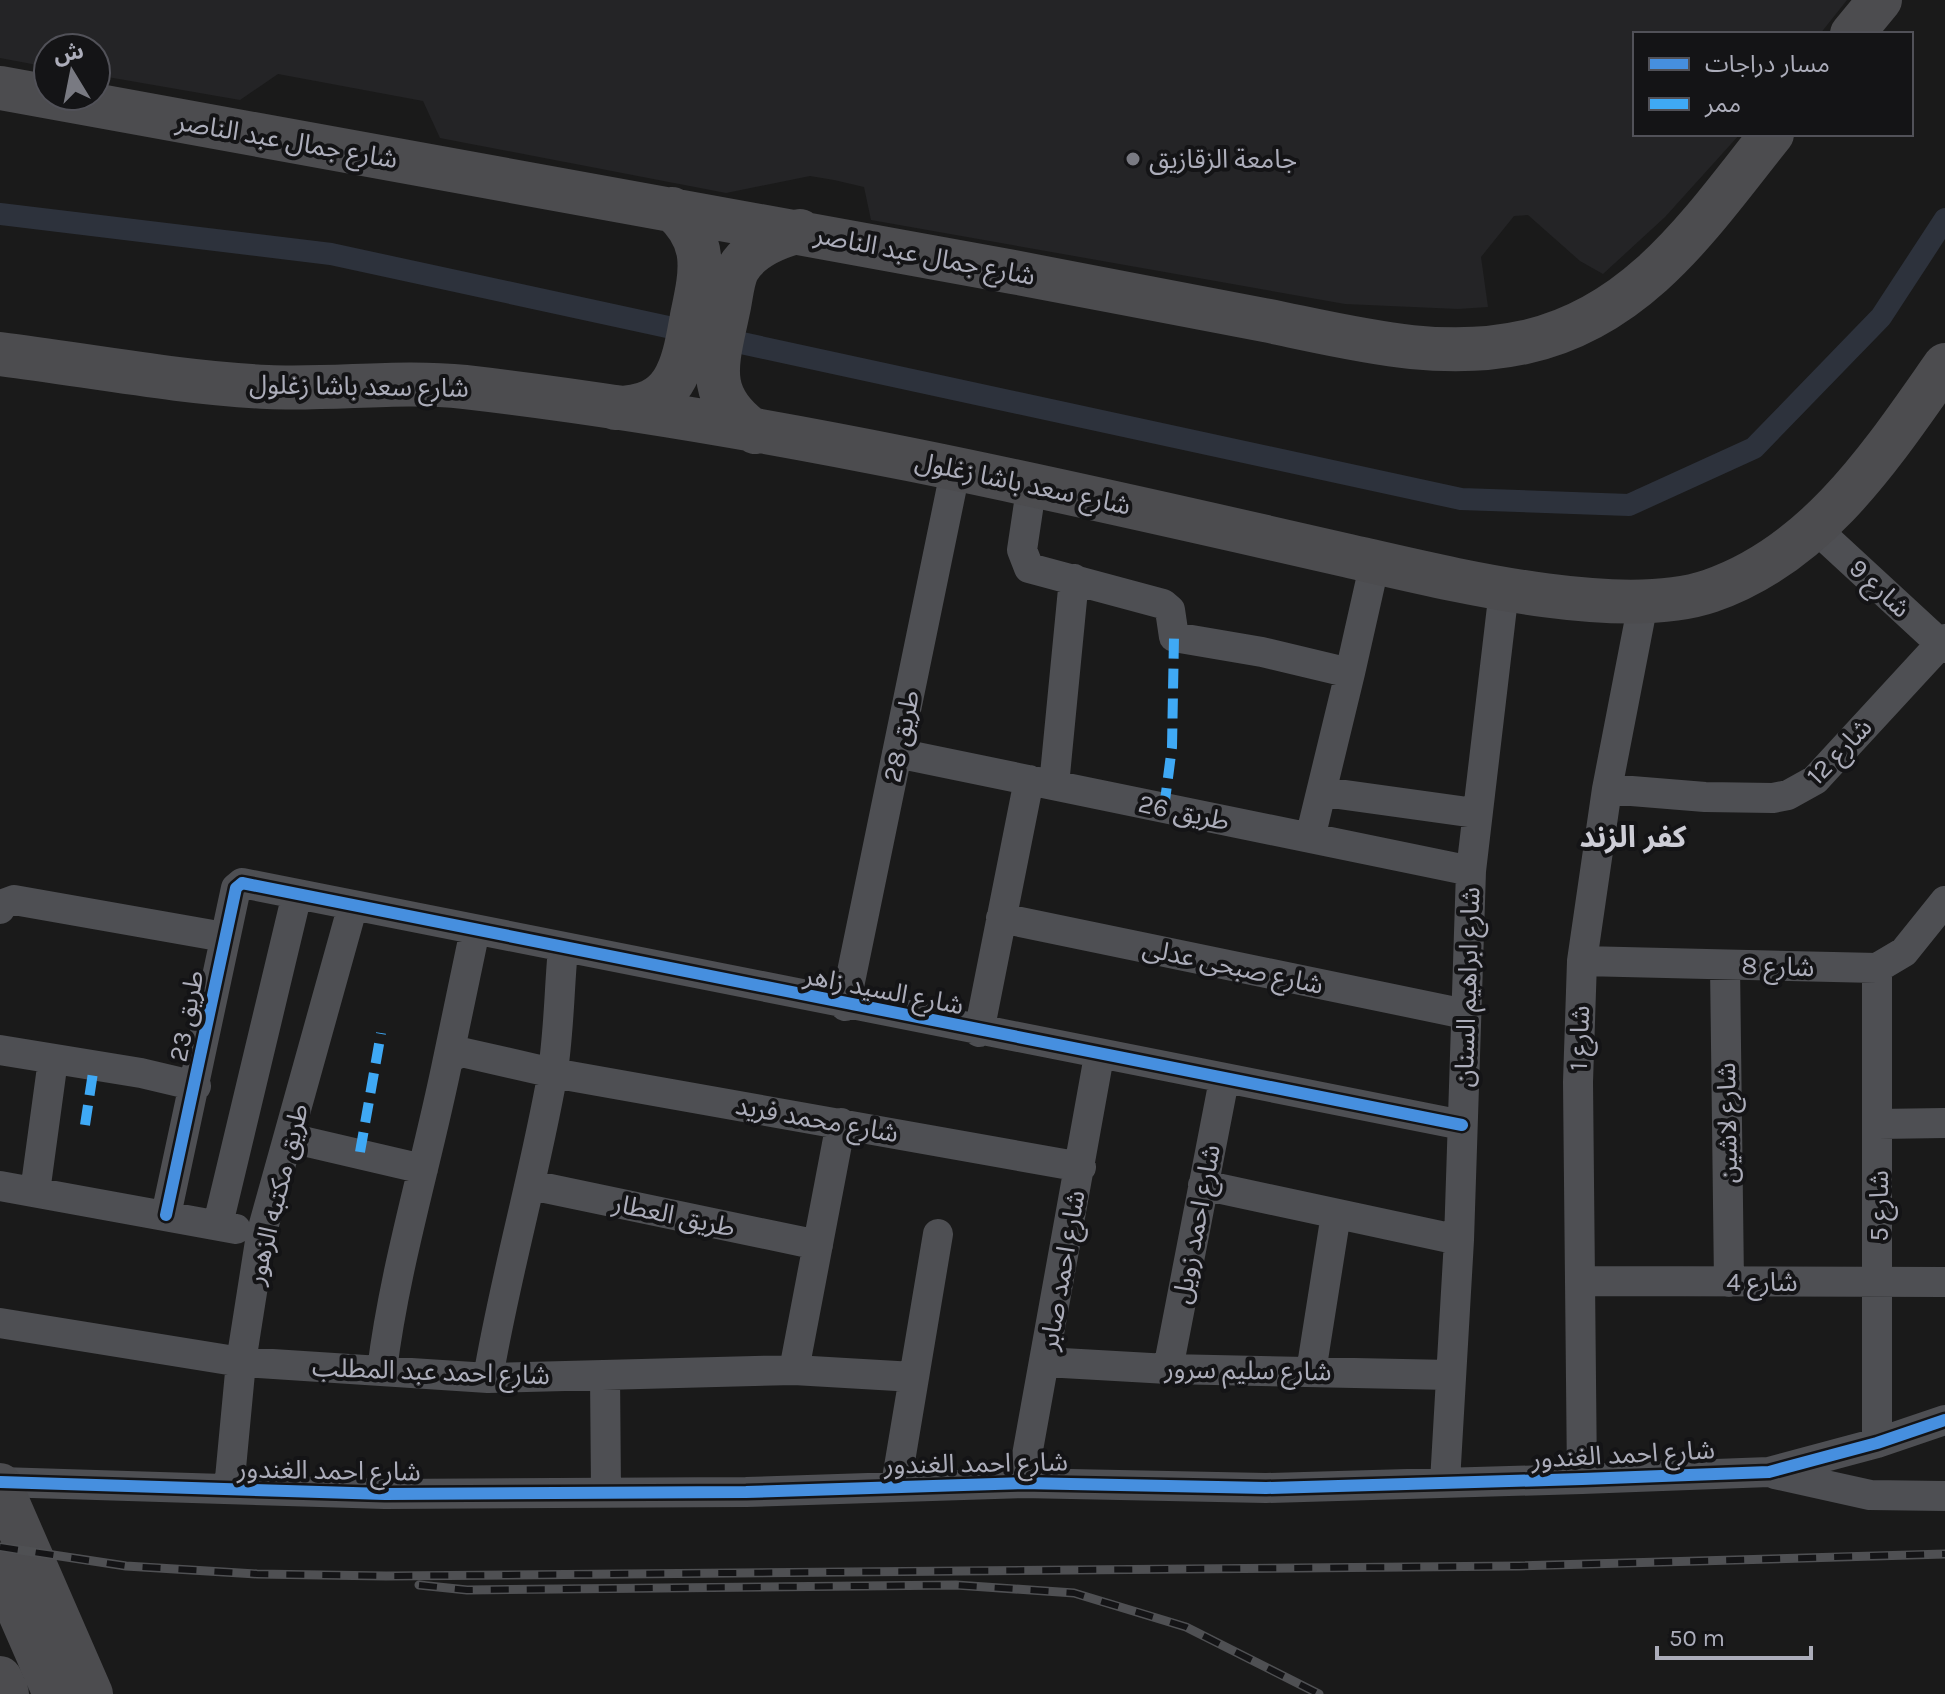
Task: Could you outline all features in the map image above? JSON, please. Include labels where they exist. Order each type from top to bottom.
[{"type":"highway","points":[[1854,32],[1880,0]]},
{"type":"highway","name":"شارع جمال عبد الناصر","points":[[0,88],[800,231],[1357,338],[1454,350],[1492,348],[1566,330],[1632,293],[1689,238],[1770,136]]},
{"type":"highway","points":[[612,408],[647,404],[675,382],[699,369],[720,268],[672,209]]},
{"type":"highway","points":[[720,268],[800,231]]},
{"type":"highway","name":"شارع سعد باشا زغلول","points":[[0,354],[266,387],[460,386],[612,408],[956,467],[1504,590],[1643,603],[1709,592],[1773,562],[1815,528],[1877,461],[1945,365]]},
{"type":"highway","points":[[699,369],[718,386],[732,412],[755,432]]},
{"type":"highway","points":[[0,1483],[91,1694]]},
{"type":"highway","points":[[0,1568],[55,1694]]},
{"type":"highway","points":[[0,1638],[25,1694]]},
{"type":"highway","points":[[0,1678],[7,1694]]},
{"type":"street","name":"طريق 28","points":[[845,1006],[956,467]]},
{"type":"street","points":[[1032,483],[1022,550],[1024,562],[1034,571],[1163,604],[1170,610],[1174,637],[1262,652],[1350,673]]},
{"type":"street","name":"شارع 9","points":[[1815,528],[1943,643]]},
{"type":"street","points":[[1310,838],[1324,792],[1375,562]]},
{"type":"street","points":[[979,1032],[1001,918],[1041,782],[1074,579]]},
{"type":"street","name":"شارع ابراهيم السنان","points":[[1445,1482],[1459,1240],[1471,871],[1475,813],[1504,590]]},
{"type":"street","name":"شارع 1","points":[[1582,1479],[1578,1082],[1582,961],[1607,789],[1643,603]]},
{"type":"street","name":"شارع 12","points":[[1607,789],[1705,797],[1788,795],[1815,780],[1943,643]]},
{"type":"street","name":"طريق 26","points":[[897,753],[1471,871]]},
{"type":"street","points":[[1324,792],[1475,813]]},
{"type":"street","name":"طريق 23","points":[[166,1215],[196,1086],[224,937],[238,886],[297,894]]},
{"type":"street","points":[[218,1224],[297,894]]},
{"type":"street","name":"شارع السيد زاهر","points":[[297,894],[845,1006],[1462,1125]]},
{"type":"street","points":[[0,909],[14,900],[224,937]]},
{"type":"street","points":[[1877,968],[1904,952],[1945,901]]},
{"type":"street","name":"طريق مكتبه الزهور","points":[[229,1489],[241,1362],[261,1235],[353,905]]},
{"type":"street","name":"شارع صبحى عدلى","points":[[1001,918],[1465,1014]]},
{"type":"street","points":[[382,1370],[388,1326],[475,930]]},
{"type":"street","points":[[488,1378],[505,1282],[531,1185],[553,1073],[563,948]]},
{"type":"street","name":"شارع 8","points":[[1582,961],[1877,968]]},
{"type":"street","name":"شارع لاشين","points":[[1725,965],[1729,1282]]},
{"type":"street","name":"شارع 5","points":[[1877,968],[1877,1443]]},
{"type":"street","points":[[0,1050],[141,1073],[196,1086]]},
{"type":"street","name":"شارع محمد فريد","points":[[448,1059],[461,1052],[553,1073],[1081,1167]]},
{"type":"street","name":"شارع احمد صابر","points":[[1022,1483],[1099,1056]]},
{"type":"street","points":[[35,1192],[53,1060]]},
{"type":"street","name":"شارع احمد زويل","points":[[1168,1369],[1224,1080]]},
{"type":"street","points":[[794,1370],[841,1123]]},
{"type":"street","points":[[1878,1124],[1945,1123]]},
{"type":"street","points":[[290,1138],[423,1169]]},
{"type":"street","name":"طريق العطار","points":[[531,1185],[818,1245]]},
{"type":"street","points":[[1203,1185],[1459,1240]]},
{"type":"street","points":[[0,1186],[218,1224],[261,1235]]},
{"type":"street","points":[[1311,1372],[1336,1214]]},
{"type":"street","points":[[896,1485],[938,1234]]},
{"type":"street","name":"شارع 4","points":[[1580,1281],[1945,1282]]},
{"type":"street","name":"شارع احمد عبد المطلب","points":[[0,1323],[241,1362],[488,1378],[794,1370],[914,1377]]},
{"type":"street","name":"شارع سليم سرور","points":[[1045,1362],[1168,1369],[1451,1375]]},
{"type":"street","points":[[605,1375],[606,1491]]},
{"type":"street","name":"شارع احمد الغندور","points":[[0,1483],[385,1494],[746,1492],[1022,1483],[1266,1488],[1582,1479],[1769,1472],[1877,1443],[1945,1420]]},
{"type":"street","points":[[1769,1472],[1870,1495],[1945,1496]]},
{"type":"shaded area","name":"جامعة الزقازيق","points":[[0,0],[1847,0],[1822,32],[1633,32],[1633,136],[1738,136],[1665,217],[1603,274],[1580,261],[1528,215],[1514,216],[1481,257],[1488,307],[1458,309],[1345,304],[871,220],[864,187],[834,180],[810,176],[726,193],[440,138],[423,101],[278,74],[240,100],[112,78],[112,32],[32,32],[32,64],[0,58]]},
{"type":"waterway","points":[[0,214],[331,254],[1461,499],[1629,505],[1754,448],[1881,317],[1945,219]]},
{"type":"railway","points":[[0,1547],[126,1566],[257,1574],[386,1576],[1519,1566],[1945,1554]]},
{"type":"railway","points":[[419,1585],[467,1590],[956,1585],[1074,1593],[1186,1627],[1319,1694]]},
{"type":"marked path","points":[[1164,808],[1172,747],[1174,637]]},
{"type":"marked path","points":[[360,1152],[381,1033]]},
{"type":"marked path","points":[[85,1125],[94,1066]]},
{"type":"cycle path","points":[[166,1215],[236,888],[242,883],[1462,1125]]},
{"type":"cycle path","points":[[0,1482],[385,1494],[746,1492],[1022,1483],[1266,1488],[1582,1479],[1769,1472],[1877,1443],[1945,1420]]},
{"type":"place","name":"جامعة الزقازيق","points":[[1133,159]]},
{"type":"district","name":"كفر الزند","points":[[1633,837]]}]
